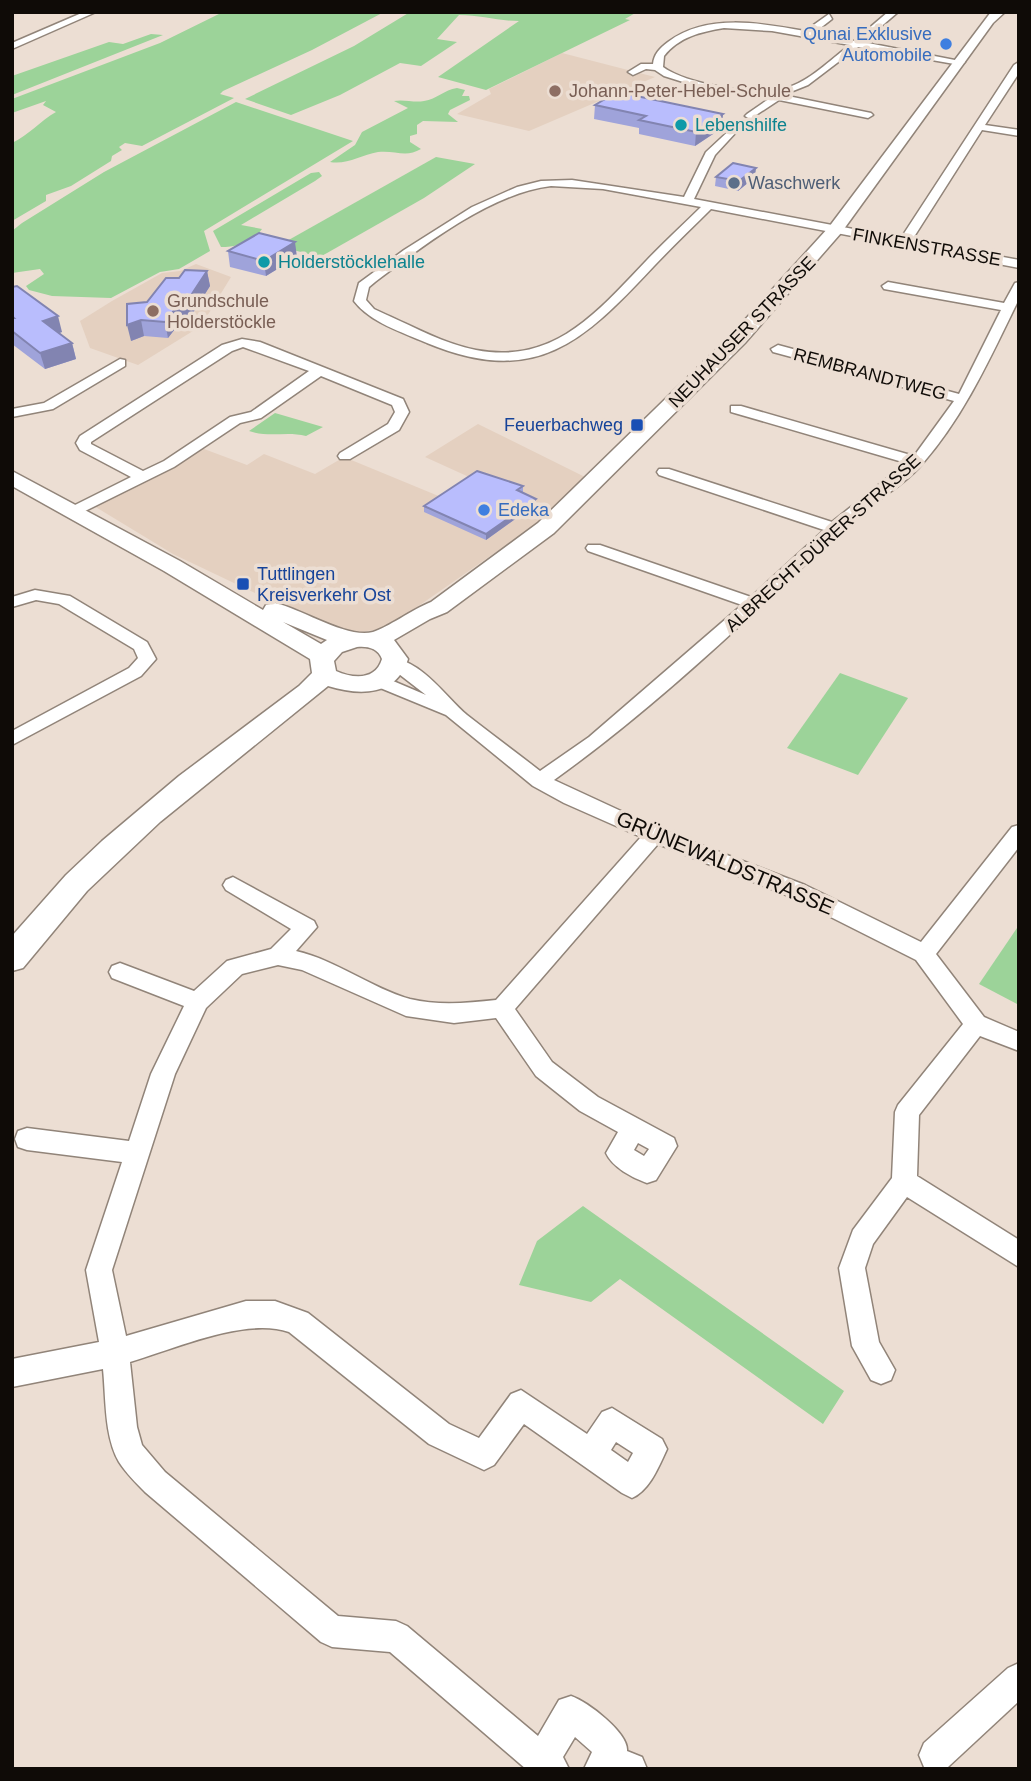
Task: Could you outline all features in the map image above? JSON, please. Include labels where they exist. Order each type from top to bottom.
[{"type":"street","points":[[12,46],[92,12]]},
{"type":"street","points":[[750,116],[857,43],[894,12]]},
{"type":"street","name":"NEUHAUSER STRASSE","points":[[386,660],[420,632],[430,610],[545,528],[569,507],[729,348],[835,230],[989,20],[999,12]]},
{"type":"street","points":[[806,35],[830,17]]},
{"type":"street","points":[[633,72],[658,62],[670,44],[698,24],[740,26],[806,35],[960,62]]},
{"type":"street","points":[[658,62],[668,76],[751,93],[778,95],[868,115]]},
{"type":"street","points":[[904,243],[1019,65]]},
{"type":"street","points":[[980,127],[1019,133]]},
{"type":"street","points":[[687,202],[710,154],[734,129]]},
{"type":"street","name":"FINKENSTRASSE","points":[[708,206],[599,317],[568,342],[534,355],[500,357],[467,352],[382,318],[370,312],[360,301],[363,286],[407,251],[448,226],[530,187],[575,183],[687,202],[1019,264]]},
{"type":"street","points":[[888,286],[1008,308]]},
{"type":"street","name":"ALBRECHT-DÜRER-STRASSE","points":[[540,780],[596,741],[754,604],[855,509],[917,462],[962,399],[1019,286]]},
{"type":"street","points":[[143,477],[85,447],[85,439],[235,344],[255,345],[398,402],[402,412],[394,427],[345,456]]},
{"type":"street","name":"REMBRANDTWEG","points":[[778,349],[962,399]]},
{"type":"street","points":[[12,413],[48,406],[120,363]]},
{"type":"street","points":[[74,512],[169,464],[235,419],[256,415],[320,370]]},
{"type":"street","points":[[736,409],[917,462]]},
{"type":"street","points":[[664,472],[696,480],[835,528]]},
{"type":"street","points":[[12,477],[172,566],[324,665],[336,682],[350,685]]},
{"type":"street","points":[[594,548],[754,604]]},
{"type":"street","points":[[172,566],[350,640],[386,660],[350,685],[329,694],[241,745]]},
{"type":"street","points":[[12,602],[35,595],[64,600],[141,646],[147,659],[135,672],[12,739]]},
{"type":"street","points":[[12,959],[89,869],[148,817],[241,745],[324,665],[338,643],[350,640]]},
{"type":"street","name":"GRÜNEWALDSTRASSE","points":[[386,660],[540,780],[571,798],[655,835],[798,891],[925,954],[976,1024]]},
{"type":"street","points":[[925,954],[1019,832]]},
{"type":"street","points":[[612,1766],[612,1748],[571,1712],[547,1765],[396,1637],[332,1631],[155,1482],[130,1453],[123,1427],[115,1353],[99,1270],[163,1074],[197,1002],[234,967],[278,956],[306,962],[406,1007],[454,1014],[502,1008],[655,835]]},
{"type":"street","points":[[233,885],[306,927],[278,956]]},
{"type":"street","points":[[120,972],[197,1002]]},
{"type":"street","points":[[502,1008],[544,1069],[589,1104],[634,1129]]},
{"type":"street","points":[[881,1370],[866,1346],[852,1268],[862,1238],[904,1181],[907,1112],[976,1024],[1019,1042]]},
{"type":"street","points":[[27,1139],[137,1153]]},
{"type":"street","points":[[904,1181],[1019,1255]]},
{"type":"street","points":[[12,1374],[115,1353],[246,1314],[275,1314],[298,1321],[439,1434],[484,1455],[521,1404],[591,1454]]},
{"type":"street","points":[[936,1755],[1019,1679]]},
{"type":"shaded area","name":"Johann-Peter-Hebel-Schule","points":[[562,53],[655,77],[529,131],[457,114],[491,94],[489,89]]},
{"type":"shaded area","name":"Grundschule Holderstöckle","points":[[196,264],[231,277],[201,326],[138,365],[90,348],[80,321],[162,273],[180,271]]},
{"type":"shaded area","points":[[478,424],[587,478],[539,522],[387,628],[347,634],[173,554],[94,506],[196,446],[247,465],[264,454],[315,474],[344,457],[441,497],[469,477],[425,457]]},
{"type":"green space","points":[[223,12],[384,12],[312,50],[223,91],[220,94],[234,98],[142,146],[125,143],[119,147],[122,150],[112,156],[111,161],[71,186],[46,195],[46,201],[12,221],[12,143],[56,112],[43,105],[46,101],[12,113],[12,99],[160,43]]},
{"type":"green space","points":[[410,12],[637,12],[625,19],[630,20],[486,90],[438,77],[519,21],[459,15],[437,39],[457,42],[421,66],[400,63],[340,95],[291,115],[245,99],[354,46]]},
{"type":"green space","points":[[151,34],[163,35],[12,95],[12,76],[109,42],[123,44]]},
{"type":"green space","points":[[457,88],[465,90],[462,96],[469,96],[470,100],[450,110],[448,114],[458,122],[423,121],[417,125],[417,134],[410,136],[410,142],[421,149],[416,152],[378,152],[348,161],[330,162],[355,145],[362,132],[408,108],[394,101],[424,101]]},
{"type":"green space","points":[[236,102],[353,141],[204,231],[210,251],[179,269],[160,272],[111,298],[52,296],[29,290],[26,286],[44,274],[40,269],[12,273],[12,231],[22,223],[104,172]]},
{"type":"green space","points":[[436,157],[475,164],[424,198],[320,257],[278,246]]},
{"type":"green space","points":[[319,172],[322,176],[315,181],[241,225],[262,229],[254,237],[238,245],[221,247],[213,231],[311,173]]},
{"type":"green space","points":[[275,413],[323,427],[306,436],[249,431]]},
{"type":"green space","points":[[840,673],[908,698],[858,775],[787,748]]},
{"type":"green space","points":[[1019,925],[1019,1005],[979,984]]},
{"type":"green space","points":[[583,1206],[844,1391],[823,1424],[620,1279],[591,1302],[519,1285],[537,1241]]},
{"type":"building","points":[[617,92],[723,114],[696,132],[639,120],[646,116],[595,105]]},
{"type":"building","points":[[733,163],[756,168],[739,181],[716,177]]},
{"type":"building","points":[[259,233],[295,242],[264,261],[228,251]]},
{"type":"building","points":[[185,270],[207,271],[188,300],[189,304],[175,309],[165,322],[141,320],[127,325],[127,304],[147,302],[166,278],[179,278]]},
{"type":"building","points":[[17,286],[58,316],[43,321],[72,343],[40,353],[12,331],[12,287]]},
{"type":"building","name":"Edeka","points":[[477,471],[523,486],[517,490],[536,499],[486,534],[424,506]]},
{"type":"place","name":"Qunai Exklusive Automobile","points":[[946,44]]},
{"type":"place","name":"Johann-Peter-Hebel-Schule","points":[[555,91]]},
{"type":"place","name":"Lebenshilfe","points":[[681,125]]},
{"type":"place","name":"Waschwerk","points":[[734,183]]},
{"type":"place","name":"Holderstöcklehalle","points":[[264,262]]},
{"type":"place","name":"Grundschule Holderstöckle","points":[[153,311]]},
{"type":"place","name":"Feuerbachweg","points":[[637,425]]},
{"type":"place","name":"Edeka","points":[[484,510]]},
{"type":"place","name":"Tuttlingen Kreisverkehr Ost","points":[[243,584]]}]
